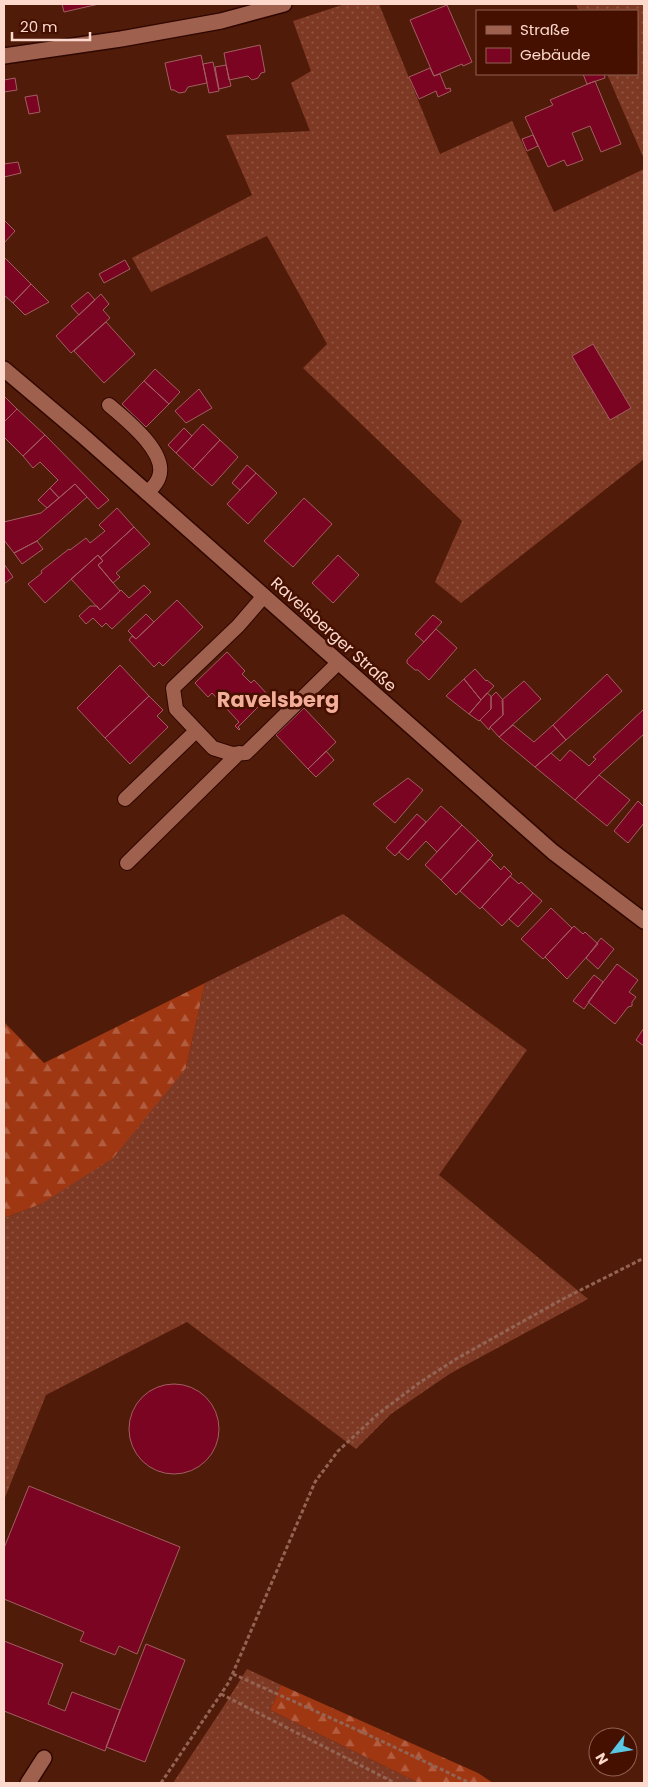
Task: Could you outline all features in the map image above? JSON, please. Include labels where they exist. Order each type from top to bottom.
[{"type":"street","points":[[4,56],[220,21],[284,4]]},
{"type":"street","name":"Ravelsberger Straße","points":[[4,369],[82,435],[553,852],[644,921]]},
{"type":"street","points":[[28,1783],[44,1758]]},
{"type":"lane","points":[[109,405],[142,434],[158,459],[160,475],[147,493]]},
{"type":"lane","points":[[264,596],[238,626],[173,688],[176,709],[213,748],[232,754],[246,753],[338,663]]},
{"type":"lane","points":[[125,799],[196,731]]},
{"type":"lane","points":[[128,863],[239,753]]},
{"type":"path","points":[[160,1783],[233,1674],[315,1482],[338,1451],[378,1414],[419,1383],[456,1359],[561,1300],[644,1258]]},
{"type":"path","points":[[233,1674],[470,1783]]},
{"type":"path","points":[[221,1694],[395,1783]]},
{"type":"shaded area","points":[[345,4],[379,4],[440,154],[512,121],[554,212],[644,169],[644,459],[461,603],[435,582],[462,521],[303,368],[327,344],[267,236],[151,292],[132,258],[252,195],[226,135],[310,131],[291,83],[311,71],[293,21]]},
{"type":"shaded area","points":[[576,4],[644,4],[644,159],[607,75],[638,75],[638,10],[579,10]]},
{"type":"shaded area","points":[[343,914],[527,1050],[439,1175],[588,1299],[451,1373],[391,1414],[356,1449],[187,1322],[46,1395],[4,1500],[4,1218],[41,1204],[186,1068],[205,983]]},
{"type":"shaded area","points":[[247,1669],[281,1685],[270,1710],[419,1783],[173,1783]]},
{"type":"green space","points":[[205,983],[186,1068],[113,1158],[41,1204],[4,1218],[4,1022],[44,1063]]},
{"type":"green space","points":[[281,1685],[478,1773],[493,1783],[419,1783],[270,1710]]},
{"type":"building","points":[[62,4],[99,4],[64,12]]},
{"type":"building","points":[[447,5],[472,62],[463,66],[462,64],[434,76],[410,20]]},
{"type":"building","points":[[260,45],[265,72],[252,80],[248,76],[229,80],[224,53]]},
{"type":"building","points":[[201,55],[207,83],[188,87],[185,92],[179,93],[171,90],[165,63]]},
{"type":"building","points":[[213,62],[219,91],[209,93],[203,64]]},
{"type":"building","points":[[226,65],[231,86],[219,89],[215,67]]},
{"type":"building","points":[[430,68],[434,76],[440,74],[446,89],[450,88],[451,91],[438,97],[436,91],[419,99],[409,77]]},
{"type":"building","points":[[583,75],[604,75],[605,78],[587,84]]},
{"type":"building","points":[[15,78],[17,90],[4,92],[4,80]]},
{"type":"building","points":[[595,81],[621,144],[601,152],[590,126],[572,133],[583,160],[567,166],[564,160],[548,167],[525,117],[553,105],[550,100]]},
{"type":"building","points":[[37,95],[40,112],[29,114],[25,97]]},
{"type":"building","points":[[533,135],[538,146],[527,151],[522,139]]},
{"type":"building","points":[[18,162],[21,173],[4,177],[4,164]]},
{"type":"building","points":[[4,220],[15,231],[4,243]]},
{"type":"building","points":[[4,257],[31,284],[13,303],[4,295]]},
{"type":"building","points":[[125,260],[130,269],[104,283],[99,274]]},
{"type":"building","points":[[31,284],[49,302],[25,315],[13,303]]},
{"type":"building","points":[[88,292],[95,300],[79,315],[71,306]]},
{"type":"building","points":[[101,294],[109,304],[103,310],[110,318],[71,353],[56,336]]},
{"type":"building","points":[[106,322],[135,354],[104,383],[74,351]]},
{"type":"building","points":[[593,344],[631,408],[610,420],[572,356]]},
{"type":"building","points":[[155,369],[180,392],[169,404],[144,381]]},
{"type":"building","points":[[144,381],[169,404],[146,427],[122,404]]},
{"type":"building","points":[[199,389],[212,408],[186,423],[175,411]]},
{"type":"building","points":[[4,396],[17,409],[4,422]]},
{"type":"building","points":[[17,409],[45,435],[23,456],[4,437],[4,422]]},
{"type":"building","points":[[203,424],[220,440],[193,469],[176,453]]},
{"type":"building","points":[[184,428],[192,436],[176,453],[168,445]]},
{"type":"building","points":[[45,435],[109,500],[98,509],[75,484],[59,498],[50,488],[58,480],[40,462],[33,468],[23,456]]},
{"type":"building","points":[[220,440],[238,457],[212,486],[193,469]]},
{"type":"building","points":[[247,465],[256,473],[240,490],[232,483]]},
{"type":"building","points":[[256,473],[277,493],[248,524],[227,504]]},
{"type":"building","points":[[75,484],[87,497],[37,541],[14,553],[4,540],[4,522],[41,513]]},
{"type":"building","points":[[50,488],[59,498],[47,508],[38,500]]},
{"type":"building","points":[[304,498],[332,524],[293,567],[264,541]]},
{"type":"building","points":[[117,508],[134,527],[100,558],[98,555],[45,603],[28,584],[69,549],[86,538],[90,543],[105,531],[99,525]]},
{"type":"building","points":[[134,527],[150,544],[116,573],[120,577],[113,583],[98,565],[103,561],[100,558]]},
{"type":"building","points":[[37,541],[43,549],[22,564],[14,553]]},
{"type":"building","points":[[98,555],[103,561],[98,565],[120,591],[100,610],[71,579]]},
{"type":"building","points":[[338,555],[359,575],[333,603],[312,583]]},
{"type":"building","points":[[4,564],[13,577],[4,584]]},
{"type":"building","points":[[144,585],[151,592],[112,629],[106,623],[102,627],[93,618],[86,624],[79,616],[90,606],[97,606],[100,610],[121,590],[129,598]]},
{"type":"building","points":[[177,600],[203,627],[163,666],[159,662],[154,667],[129,640],[132,636],[136,639]]},
{"type":"building","points":[[146,614],[154,622],[136,639],[128,631]]},
{"type":"building","points":[[433,615],[442,622],[424,642],[415,634]]},
{"type":"building","points":[[436,629],[457,648],[429,680],[407,663],[407,660]]},
{"type":"building","points":[[227,652],[245,671],[242,674],[251,683],[254,680],[269,696],[238,727],[239,730],[235,726],[239,722],[212,693],[208,697],[195,683]]},
{"type":"building","points":[[120,665],[149,696],[105,738],[77,708]]},
{"type":"building","points":[[475,669],[486,681],[494,686],[481,700],[464,679]]},
{"type":"building","points":[[607,674],[622,691],[566,740],[553,725]]},
{"type":"building","points":[[464,679],[481,700],[469,714],[446,696]]},
{"type":"building","points":[[524,681],[541,699],[499,737],[490,727],[503,715],[502,700]]},
{"type":"building","points":[[496,692],[503,700],[503,715],[489,730],[480,720],[491,709],[491,697]]},
{"type":"building","points":[[487,693],[491,696],[491,709],[479,721],[469,714]]},
{"type":"building","points":[[149,696],[163,710],[157,716],[168,727],[130,764],[105,738]]},
{"type":"building","points":[[304,708],[336,742],[308,769],[276,735]]},
{"type":"building","points":[[644,709],[644,734],[575,800],[535,767],[551,753],[560,761],[570,750],[589,766],[596,759],[593,757]]},
{"type":"building","points":[[513,725],[534,742],[553,725],[566,740],[535,767],[499,737]]},
{"type":"building","points":[[326,751],[334,760],[316,777],[308,769]]},
{"type":"building","points":[[599,775],[630,800],[607,826],[575,800]]},
{"type":"building","points":[[408,778],[423,790],[395,823],[373,804]]},
{"type":"building","points":[[638,801],[644,807],[644,823],[628,843],[614,831]]},
{"type":"building","points":[[441,806],[462,825],[437,852],[426,841],[408,860],[399,852]]},
{"type":"building","points":[[417,814],[426,822],[395,856],[386,848]]},
{"type":"building","points":[[462,825],[478,840],[441,880],[425,865]]},
{"type":"building","points":[[478,840],[493,855],[456,895],[441,880]]},
{"type":"building","points":[[490,859],[501,870],[504,866],[512,874],[480,909],[460,891]]},
{"type":"building","points":[[510,876],[519,884],[521,882],[533,893],[502,926],[482,907]]},
{"type":"building","points":[[533,893],[542,901],[518,927],[509,919]]},
{"type":"building","points":[[551,908],[572,928],[543,959],[521,939]]},
{"type":"building","points":[[574,926],[583,934],[585,932],[598,944],[567,979],[545,957]]},
{"type":"building","points":[[601,938],[614,949],[598,969],[586,958]]},
{"type":"building","points":[[617,964],[638,980],[629,992],[636,997],[632,1002],[632,1006],[628,1007],[615,1024],[588,1002]]},
{"type":"building","points":[[594,975],[603,982],[584,1009],[573,1001]]},
{"type":"building","points":[[644,1028],[644,1046],[636,1040]]},
{"type":"building","points":[[174,1384],[191,1388],[206,1397],[215,1412],[219,1429],[215,1446],[206,1461],[191,1470],[174,1474],[157,1470],[142,1461],[133,1446],[129,1429],[133,1412],[142,1397],[157,1388]]},
{"type":"building","points":[[29,1486],[180,1547],[137,1654],[119,1646],[115,1655],[80,1641],[84,1632],[4,1599],[4,1548]]},
{"type":"building","points":[[4,1641],[63,1664],[48,1704],[65,1711],[72,1692],[120,1710],[105,1751],[4,1711]]},
{"type":"building","points":[[146,1644],[185,1660],[145,1762],[106,1747]]},
{"type":"district","name":"Ravelsberg","points":[[278,700]]}]
